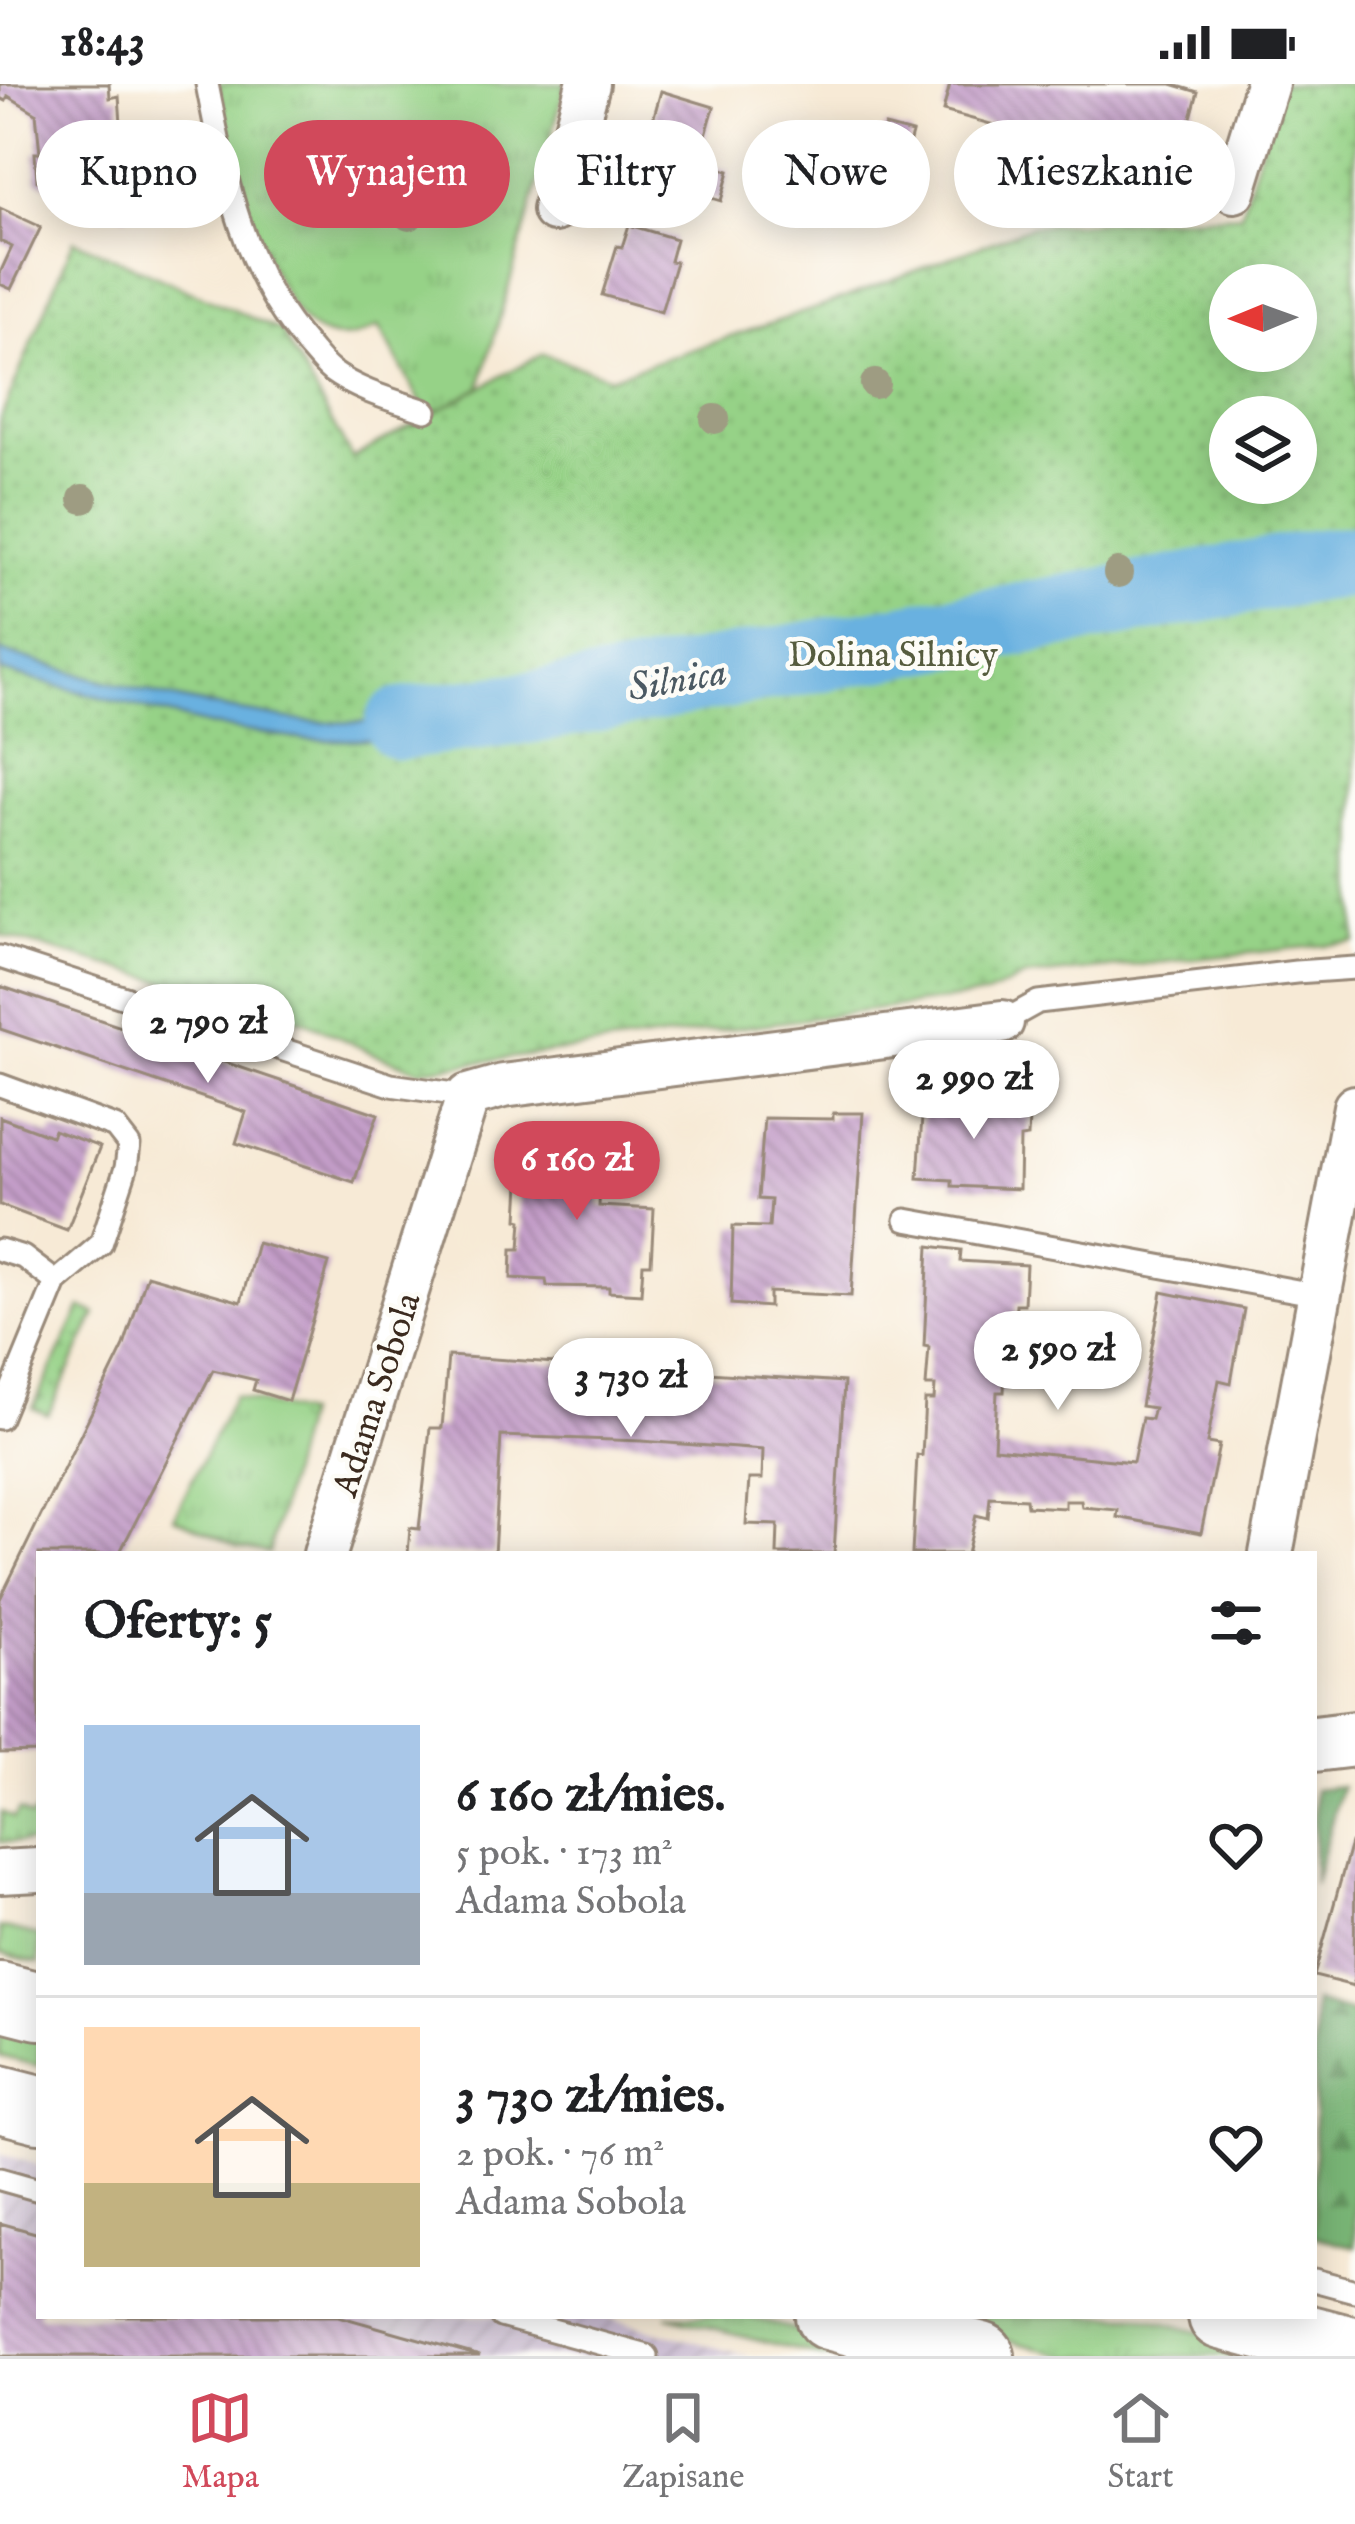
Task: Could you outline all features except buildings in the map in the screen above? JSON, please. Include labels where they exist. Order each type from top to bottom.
[{"type":"main road","points":[[0,1996],[36,2005]]},
{"type":"main road","points":[[0,2099],[36,2108]]},
{"type":"main road","points":[[840,2319],[981,2356]]},
{"type":"main road","points":[[1234,2319],[1355,2350]]},
{"type":"street","points":[[578,120],[588,84]]},
{"type":"street","points":[[1235,188],[1267,84]]},
{"type":"street","points":[[468,1096],[503,1086],[1002,1022]]},
{"type":"street","name":"Adama Sobola","points":[[326,1551],[468,1096]]},
{"type":"street","points":[[1272,1551],[1355,1107]]},
{"type":"street","points":[[1317,1744],[1355,1739]]},
{"type":"street","points":[[0,1872],[36,1870]]},
{"type":"lane","points":[[207,84],[232,207],[254,260],[290,325],[328,369],[365,391],[426,411]]},
{"type":"lane","points":[[0,957],[391,1085],[468,1096]]},
{"type":"lane","points":[[1002,1022],[1038,1001],[1355,968]]},
{"type":"lane","points":[[0,1085],[115,1127],[129,1145],[101,1244],[56,1282],[0,1418]]},
{"type":"lane","points":[[907,1220],[1319,1295]]},
{"type":"lane","points":[[0,1250],[22,1257],[56,1282]]},
{"type":"lane","points":[[0,2179],[36,2189]]},
{"type":"lane","points":[[1317,2281],[1355,2291]]},
{"type":"lane","points":[[512,2319],[647,2356]]},
{"type":"shaded area","points":[[0,2154],[36,2164],[36,2319],[612,2319],[749,2356],[0,2356]]},
{"type":"green space","points":[[218,84],[566,84],[556,120],[534,120],[534,197],[471,419],[422,405],[379,326],[353,336],[332,337],[308,326],[296,313],[266,256],[240,181],[240,120],[226,120]]},
{"type":"green space","name":"Dolina Silnicy","points":[[1279,84],[1355,84],[1355,942],[1025,977],[986,995],[419,1070],[305,1021],[0,935],[0,420],[74,240],[281,331],[352,458],[542,354],[610,377],[826,305],[1027,228],[1235,228],[1235,214],[1241,214]]},
{"type":"green space","points":[[81,1307],[96,1314],[48,1415],[33,1408]]},
{"type":"green space","points":[[234,1396],[304,1414],[270,1551],[238,1547],[174,1517]]},
{"type":"green space","points":[[1341,1786],[1317,1874],[1317,1789]]},
{"type":"green space","points":[[19,1810],[31,1818],[36,1814],[36,1843],[0,1842],[2,1812],[14,1818]]},
{"type":"green space","points":[[0,1927],[36,1935],[36,1962],[0,1953]]},
{"type":"green space","points":[[1317,2003],[1355,2014],[1355,2247],[1317,2237]]},
{"type":"green space","points":[[0,2019],[36,2028],[36,2065],[0,2056]]},
{"type":"green space","points":[[679,2319],[755,2319],[895,2356],[821,2356]]},
{"type":"green space","points":[[926,2319],[1149,2319],[1290,2356],[1068,2356]]},
{"type":"water","points":[[0,651],[161,695],[293,720],[382,721],[496,704],[499,721],[382,740],[306,740],[212,726],[0,671]]},
{"type":"waterway","name":"Silnica","points":[[401,724],[541,706],[1355,561]]}]
